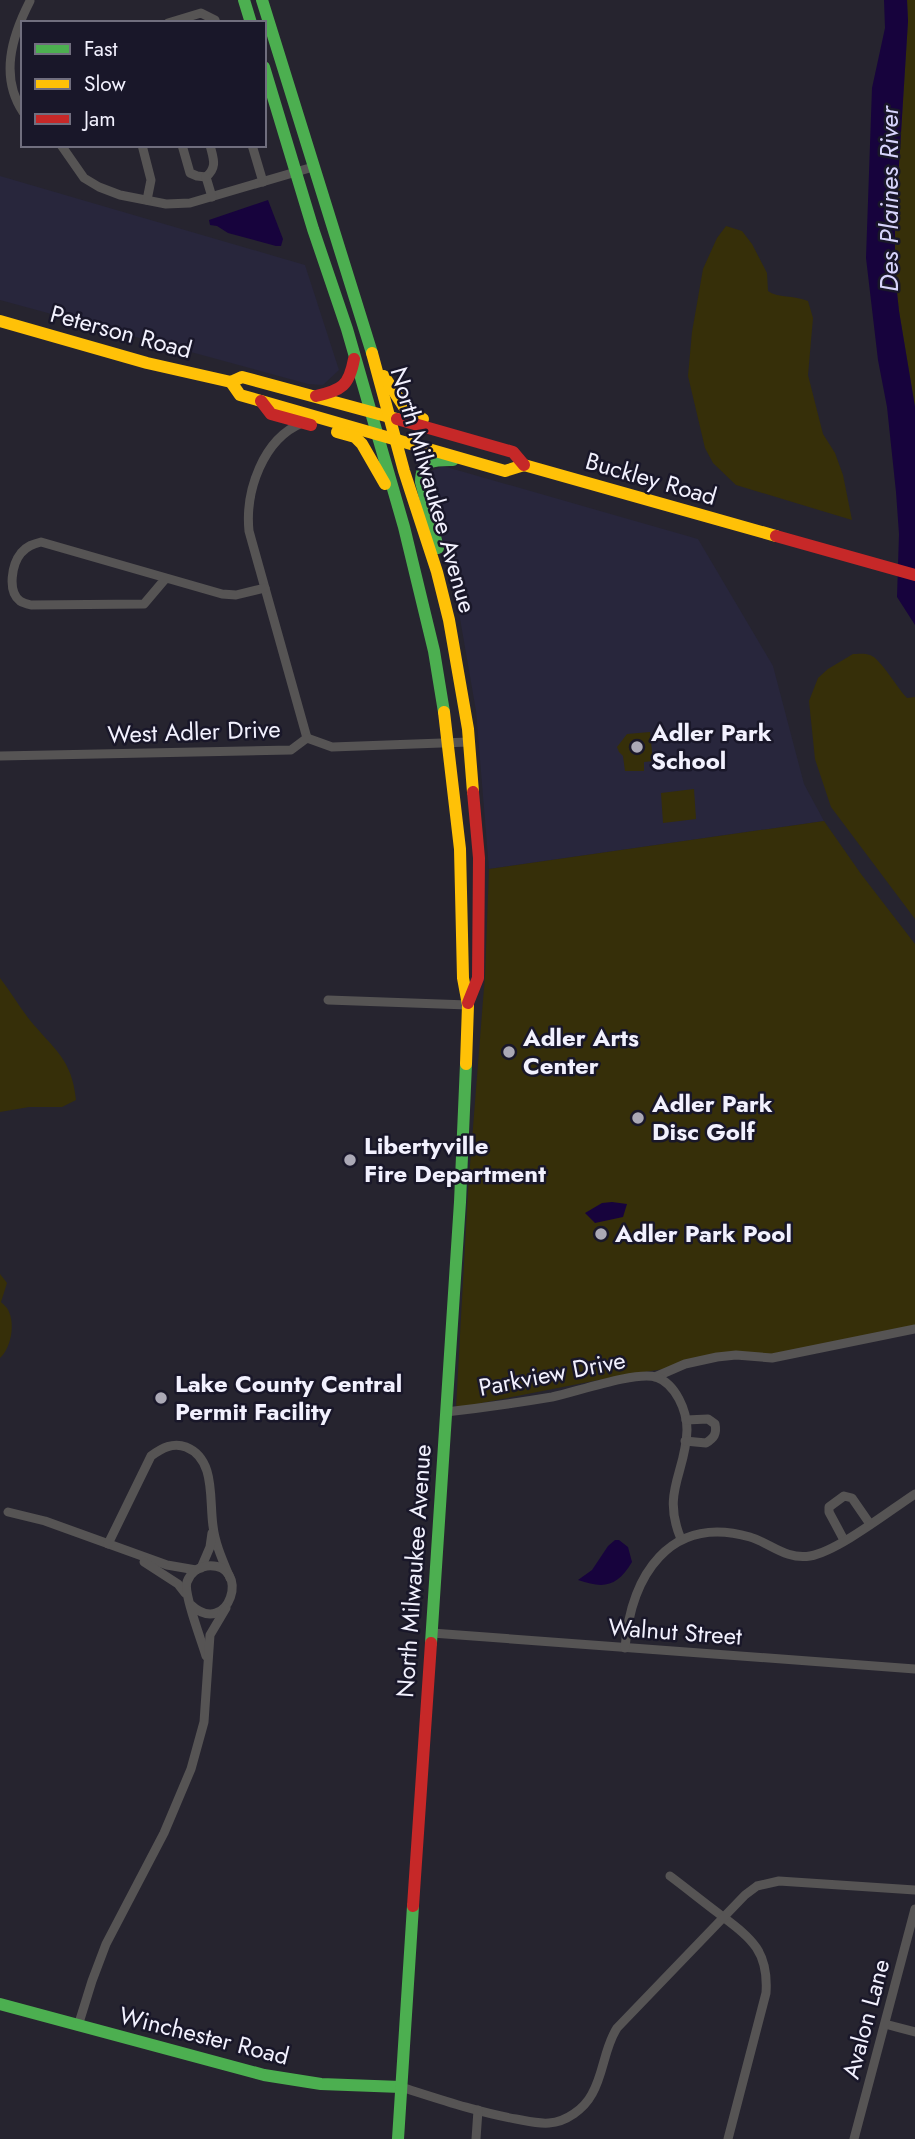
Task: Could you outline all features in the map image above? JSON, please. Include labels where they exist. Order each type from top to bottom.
[{"type":"main road","points":[[244,0],[250,21]]},
{"type":"main road","name":"North Milwaukee Avenue","points":[[262,0],[375,361],[441,587],[459,674],[469,742],[480,891],[478,978],[468,1005]]},
{"type":"main road","name":"North Milwaukee Avenue","points":[[266,73],[313,229],[347,328],[393,489],[434,651],[449,743],[460,849],[463,978],[468,1005],[460,1202],[398,2139]]},
{"type":"main road","name":"Peterson Road","points":[[0,321],[147,363],[231,382],[243,377],[390,417],[513,452],[524,465]]},
{"type":"main road","points":[[313,397],[337,391],[345,386],[352,374],[355,358]]},
{"type":"main road","points":[[375,361],[400,404],[409,413],[477,433],[484,443]]},
{"type":"main road","name":"Peterson Road","points":[[231,382],[240,395],[376,433]]},
{"type":"main road","points":[[261,401],[271,414],[355,437],[364,447],[386,486],[393,489]]},
{"type":"main road","name":"Buckley Road","points":[[376,433],[505,471],[524,465],[915,575]]},
{"type":"main road","points":[[441,587],[443,566],[420,473],[424,466],[434,460],[473,461]]},
{"type":"main road","name":"Winchester Road","points":[[0,2004],[264,2075],[321,2084],[401,2087]]},
{"type":"street","points":[[21,110],[15,106],[3,81],[2,64],[6,47],[30,1]]},
{"type":"street","points":[[174,21],[201,13],[215,21]]},
{"type":"street","points":[[62,147],[84,178],[99,187],[120,195],[166,204],[190,203],[313,167]]},
{"type":"street","points":[[143,147],[151,180],[147,200]]},
{"type":"street","points":[[184,147],[190,173],[206,177],[215,164],[211,147]]},
{"type":"street","points":[[253,147],[263,182]]},
{"type":"street","points":[[206,177],[212,197]]},
{"type":"street","points":[[274,415],[279,437]]},
{"type":"street","points":[[302,423],[291,427],[279,437],[262,460],[248,517],[249,531],[264,588],[307,738]]},
{"type":"street","points":[[166,578],[144,604],[31,605],[19,600],[12,579],[22,552],[41,542],[222,594],[236,595],[264,588]]},
{"type":"street","name":"West Adler Drive","points":[[0,756],[291,750],[307,738],[332,747],[469,742]]},
{"type":"street","points":[[328,1000],[468,1005]]},
{"type":"street","points":[[655,1377],[685,1364],[717,1357],[736,1355],[772,1358],[915,1329]]},
{"type":"street","name":"Parkview Drive","points":[[446,1412],[512,1404],[646,1376],[662,1380],[674,1392],[685,1412],[686,1420],[685,1441],[675,1482],[673,1506],[675,1524],[681,1539]]},
{"type":"street","points":[[685,1441],[706,1443],[714,1438],[716,1431],[715,1424],[708,1419],[686,1420]]},
{"type":"street","points":[[78,2026],[106,1944],[164,1833],[191,1769],[204,1722],[210,1635],[233,1594],[213,1528],[207,1469],[193,1450],[181,1445],[171,1445],[150,1455],[108,1544]]},
{"type":"street","points":[[625,1648],[631,1608],[647,1570],[681,1539],[714,1532],[728,1533],[754,1538],[776,1551],[803,1557],[823,1553],[915,1494]]},
{"type":"street","points":[[845,1540],[829,1512],[829,1507],[836,1500],[844,1496],[852,1498],[870,1524]]},
{"type":"street","points":[[8,1512],[44,1521],[167,1565],[199,1569],[211,1566],[219,1568],[230,1578]]},
{"type":"street","points":[[186,1593],[187,1582],[199,1569],[210,1547],[213,1528]]},
{"type":"street","points":[[124,1550],[160,1571],[186,1593],[208,1665]]},
{"type":"street","points":[[190,1604],[196,1610],[211,1614],[226,1608]]},
{"type":"street","name":"Walnut Street","points":[[432,1633],[915,1670]]},
{"type":"street","points":[[670,1876],[751,1939],[760,1952],[767,1979],[761,2017],[728,2139]]},
{"type":"street","points":[[401,2087],[507,2117],[550,2123],[563,2120],[576,2112],[592,2094],[610,2039],[617,2028],[745,1895],[757,1886],[779,1881],[915,1890]]},
{"type":"street","name":"Avalon Lane","points":[[855,2139],[915,1909]]},
{"type":"street","points":[[886,2024],[915,2032]]},
{"type":"street","points":[[476,2139],[478,2110]]},
{"type":"shaded area","points":[[907,0],[915,0],[915,407],[895,274]]},
{"type":"shaded area","points":[[0,176],[305,265],[339,370],[323,385],[308,384],[0,300]]},
{"type":"shaded area","points":[[726,226],[742,231],[752,244],[767,273],[768,291],[808,301],[813,318],[808,375],[823,434],[835,453],[843,475],[852,520],[736,485],[713,463],[705,448],[688,376],[692,332],[703,269],[717,238]]},
{"type":"shaded area","points":[[443,466],[698,539],[773,666],[804,784],[824,821],[489,869],[476,711],[453,578],[426,483],[429,472]]},
{"type":"shaded area","points":[[853,654],[874,657],[907,698],[915,697],[915,919],[831,807],[815,759],[809,701],[818,678]]},
{"type":"shaded area","points":[[650,732],[653,761],[644,762],[644,771],[625,771],[623,756],[617,747],[627,734]]},
{"type":"shaded area","points":[[694,789],[696,819],[663,823],[661,793]]},
{"type":"shaded area","name":"Adler Park Disc Golf","points":[[824,821],[915,944],[915,1327],[772,1356],[739,1352],[664,1369],[456,1408],[468,1191],[485,975],[489,869]]},
{"type":"shaded area","points":[[0,978],[66,1064],[76,1100],[62,1107],[29,1107],[0,1112]]},
{"type":"shaded area","points":[[0,1274],[7,1283],[1,1302],[11,1317],[12,1330],[7,1348],[0,1358]]},
{"type":"water","name":"Des Plaines River","points":[[884,0],[907,0],[895,274],[915,407],[915,625],[897,597],[899,534],[896,492],[866,258],[872,88],[885,28]]},
{"type":"water","points":[[268,200],[283,239],[281,246],[228,233],[210,225],[209,220]]},
{"type":"water","name":"Adler Park Pool","points":[[602,1203],[627,1204],[623,1217],[595,1223],[585,1213]]},
{"type":"water","points":[[615,1540],[628,1547],[632,1562],[621,1577],[603,1585],[578,1580],[592,1570]]},
{"type":"traffic: fast","points":[[244,0],[250,21]]},
{"type":"traffic: fast","points":[[262,0],[372,353]]},
{"type":"traffic: fast","points":[[266,74],[313,229],[347,329],[404,527],[434,651],[444,712]]},
{"type":"traffic: fast","points":[[438,548],[421,482],[422,474],[430,462],[453,460]]},
{"type":"traffic: fast","points":[[431,1643],[460,1202],[466,1064]]},
{"type":"traffic: fast","points":[[398,2139],[413,1906]]},
{"type":"traffic: fast","points":[[0,2004],[264,2075],[321,2084],[401,2087]]},
{"type":"traffic: slow","points":[[0,321],[147,363],[231,382],[242,377],[397,419]]},
{"type":"traffic: slow","points":[[372,353],[449,620],[468,729],[473,792]]},
{"type":"traffic: slow","points":[[384,376],[404,407],[423,419]]},
{"type":"traffic: slow","points":[[231,382],[240,395],[505,471],[524,465],[776,536]]},
{"type":"traffic: slow","points":[[337,432],[355,437],[362,444],[385,484]]},
{"type":"traffic: slow","points":[[444,712],[460,849],[463,978],[468,1005],[466,1064]]},
{"type":"traffic: jam","points":[[316,396],[343,385],[350,375],[354,359]]},
{"type":"traffic: jam","points":[[261,401],[271,414],[311,425]]},
{"type":"traffic: jam","points":[[397,419],[513,452],[524,465]]},
{"type":"traffic: jam","points":[[776,536],[915,575]]},
{"type":"traffic: jam","points":[[468,1003],[478,978],[479,858],[473,792]]},
{"type":"traffic: jam","points":[[413,1906],[431,1643]]},
{"type":"place","name":"Adler Park School","points":[[637,747]]},
{"type":"place","name":"Adler Arts Center","points":[[509,1052]]},
{"type":"place","name":"Adler Park Disc Golf","points":[[638,1118]]},
{"type":"place","name":"Libertyville Fire Department","points":[[350,1160]]},
{"type":"place","name":"Adler Park Pool","points":[[601,1234]]},
{"type":"place","name":"Lake County Central Permit Facility","points":[[161,1398]]}]
